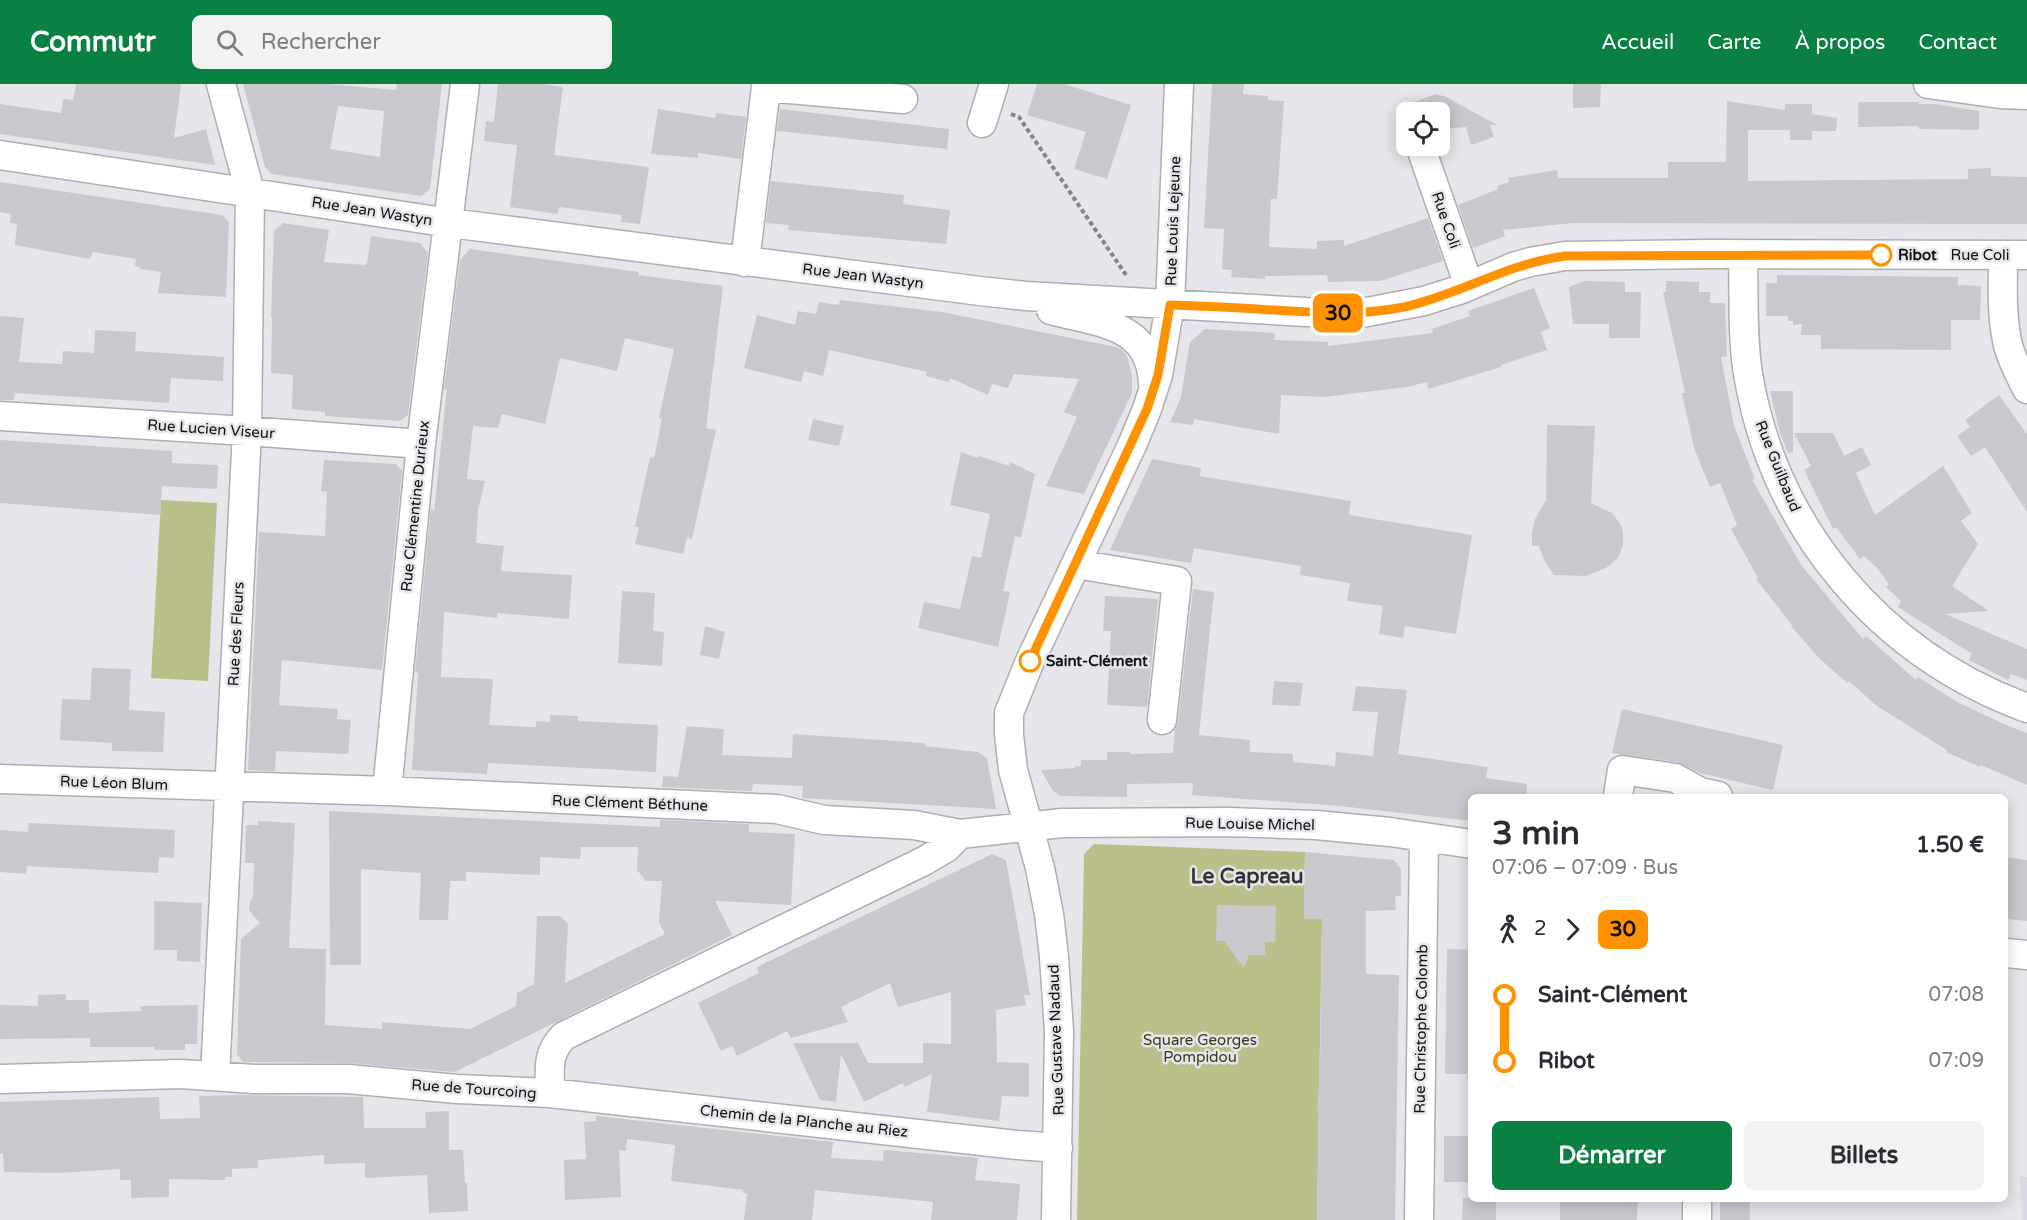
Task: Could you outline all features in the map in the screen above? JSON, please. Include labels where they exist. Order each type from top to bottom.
[{"type":"street","name":"Rue des Fleurs","points":[[215,1076],[247,431],[250,192],[221,84]]},
{"type":"street","name":"Rue Clémentine Durieux","points":[[387,791],[421,444],[450,223],[465,84]]},
{"type":"street","name":"Rue Louis Lejeune","points":[[1028,826],[1013,770],[1009,713],[1021,682],[1133,443],[1158,375],[1170,305],[1179,84]]},
{"type":"street","points":[[1928,84],[2000,94],[2027,95]]},
{"type":"street","points":[[746,262],[765,87],[903,99]]},
{"type":"street","name":"Rue Jean Wastyn","points":[[0,155],[450,223],[746,262],[980,291],[1170,305]]},
{"type":"street","name":"Rue Coli","points":[[1424,156],[1469,286]]},
{"type":"street","name":"Rue Guilbaud","points":[[1743,255],[1746,355],[1752,392],[1772,459],[1786,494],[1802,523],[1838,575],[1860,600],[1910,644],[1940,666],[1965,680],[2004,700],[2027,708]]},
{"type":"street","name":"Rue Coli","points":[[1170,305],[1362,313],[1424,301],[1469,286],[1521,264],[1565,256],[2015,255]]},
{"type":"street","points":[[2015,255],[2004,319],[2008,346],[2027,389]]},
{"type":"street","name":"Rue Jean Wastyn","points":[[980,291],[1089,319],[1128,333],[1145,349],[1153,374],[1153,392]]},
{"type":"street","name":"Rue Lucien Viseur","points":[[0,416],[421,444]]},
{"type":"street","points":[[1076,564],[1177,581],[1162,720]]},
{"type":"street","points":[[1618,794],[1622,770],[1675,778],[1700,792],[1709,794]]},
{"type":"street","name":"Rue Léon Blum","points":[[0,779],[229,787]]},
{"type":"street","name":"Rue Clément Béthune","points":[[229,787],[266,786],[777,809],[824,820],[914,825],[960,834],[1028,826]]},
{"type":"street","name":"Rue Louise Michel","points":[[1028,826],[1083,822],[1229,822],[1316,825],[1468,843]]},
{"type":"street","name":"Rue Gustave Nadaud","points":[[1028,826],[1040,868],[1054,957],[1059,1031],[1056,1220]]},
{"type":"street","name":"Rue de Tourcoing","points":[[0,1079],[181,1074],[254,1079],[348,1079],[457,1089],[550,1093],[550,1057],[554,1045],[564,1036],[924,861],[946,848],[960,834]]},
{"type":"street","name":"Rue Christophe Colomb","points":[[1419,1220],[1424,837]]},
{"type":"street","points":[[2008,953],[2027,955]]},
{"type":"street","name":"Chemin de la Planche au Riez","points":[[550,1093],[1058,1148]]},
{"type":"street","points":[[1697,1202],[1697,1220]]},
{"type":"path","points":[[988,104],[1019,117],[1126,275],[1140,303]]},
{"type":"shaded area","points":[[2020,1177],[2027,1177],[2027,1220],[2022,1220]]},
{"type":"green space","points":[[161,500],[217,503],[208,681],[151,678]]},
{"type":"green space","name":"Square Georges Pompidou","points":[[1094,844],[1305,852],[1304,918],[1322,919],[1317,1220],[1077,1220],[1084,854]]},
{"type":"building","points":[[76,84],[181,84],[174,138],[206,129],[215,165],[0,134],[0,104],[61,113],[63,99],[73,100]]},
{"type":"building","points":[[243,84],[329,84],[396,90],[397,84],[442,84],[430,189],[421,196],[272,174],[265,167]],"holes":[[[338,106],[384,111],[380,157],[330,149]]]},
{"type":"building","points":[[498,84],[541,84],[563,87],[554,155],[649,167],[640,224],[621,222],[622,215],[559,207],[558,214],[510,207],[517,145],[484,141],[486,121],[494,122]]},
{"type":"building","points":[[1037,84],[1064,84],[1131,105],[1107,179],[1074,169],[1086,132],[1027,115]]},
{"type":"building","points":[[1212,84],[1244,84],[1243,94],[1268,96],[1268,100],[1284,101],[1277,199],[1271,199],[1269,247],[1317,249],[1317,241],[1344,240],[1344,246],[1428,218],[1443,261],[1380,281],[1328,282],[1327,275],[1265,276],[1265,279],[1231,277],[1232,270],[1222,269],[1224,229],[1204,228]]},
{"type":"building","points":[[1573,84],[1601,84],[1600,107],[1573,108]]},
{"type":"building","points":[[1436,94],[1446,97],[1497,125],[1490,125],[1494,137],[1471,145],[1466,127],[1450,128],[1450,102],[1413,102]]},
{"type":"building","points":[[1727,101],[1785,110],[1785,104],[1812,104],[1812,114],[1837,118],[1836,131],[1812,131],[1812,140],[1790,140],[1790,130],[1748,130],[1748,181],[1968,179],[1968,169],[1991,168],[1991,176],[2027,177],[2027,224],[1573,223],[1503,230],[1505,236],[1473,248],[1458,205],[1498,189],[1497,186],[1509,182],[1508,178],[1557,170],[1558,178],[1668,178],[1668,162],[1726,162]]},
{"type":"building","points":[[1858,102],[1919,102],[1919,104],[1935,104],[1979,111],[1979,130],[1919,129],[1919,126],[1858,127]]},
{"type":"building","points":[[658,109],[715,118],[716,113],[746,117],[741,159],[698,153],[698,158],[651,154]]},
{"type":"building","points":[[780,109],[949,129],[947,149],[777,131]]},
{"type":"building","points":[[771,181],[904,195],[903,204],[950,210],[946,244],[788,230],[789,225],[766,223]]},
{"type":"building","points":[[0,182],[222,215],[229,222],[226,297],[158,293],[161,272],[140,269],[135,266],[136,259],[93,252],[90,259],[15,245],[17,224],[10,223],[11,214],[0,212]]},
{"type":"building","points":[[283,223],[329,230],[324,262],[365,265],[371,236],[420,243],[428,253],[408,415],[400,421],[325,416],[325,412],[292,409],[293,375],[271,373],[274,231]]},
{"type":"building","points":[[470,249],[723,286],[706,428],[716,430],[692,539],[687,538],[683,554],[635,544],[639,527],[635,527],[650,457],[654,458],[662,419],[659,418],[674,349],[625,338],[617,371],[560,358],[545,424],[502,414],[498,428],[473,426],[467,479],[485,481],[478,510],[476,543],[504,546],[501,571],[572,575],[569,619],[497,613],[497,618],[444,612],[441,677],[493,679],[489,725],[536,727],[536,721],[550,722],[550,715],[578,716],[578,721],[658,725],[656,772],[488,763],[487,774],[412,770],[418,673],[415,672],[431,508],[434,512],[447,388],[444,390],[460,260]]},
{"type":"building","points":[[1777,275],[1958,277],[1958,285],[1981,286],[1980,320],[1951,320],[1951,350],[1821,349],[1821,335],[1801,335],[1802,324],[1793,325],[1793,321],[1788,321],[1788,316],[1766,316],[1766,283],[1777,283]]},
{"type":"building","points":[[1585,281],[1625,282],[1625,292],[1641,292],[1640,338],[1609,338],[1609,324],[1573,324],[1569,287]]},
{"type":"building","points":[[1666,281],[1699,282],[1699,292],[1710,292],[1710,303],[1725,303],[1727,356],[1721,357],[1734,426],[1755,479],[1752,480],[1802,566],[1863,639],[1866,636],[1916,680],[1918,677],[1957,702],[2027,733],[2027,785],[1946,752],[1947,750],[1877,706],[1819,658],[1791,626],[1756,579],[1758,578],[1731,529],[1737,525],[1720,483],[1710,487],[1694,448],[1682,393],[1685,393],[1663,292],[1666,292]]},
{"type":"building","points":[[1534,288],[1550,328],[1541,332],[1547,350],[1501,365],[1501,367],[1428,389],[1427,382],[1407,387],[1324,397],[1281,395],[1279,434],[1194,419],[1193,425],[1170,422],[1181,397],[1190,342],[1205,329],[1275,333],[1274,340],[1328,342],[1328,346],[1433,333],[1432,329],[1470,316],[1468,311]]},
{"type":"building","points":[[840,300],[942,312],[1122,350],[1127,356],[1132,376],[1132,393],[1084,494],[1046,486],[1077,417],[1064,412],[1079,379],[1014,374],[1008,388],[992,384],[988,395],[950,378],[949,382],[926,376],[927,372],[829,350],[823,376],[804,371],[801,382],[744,368],[757,315],[795,325],[798,311],[816,314],[819,302],[839,305]]},
{"type":"building","points":[[0,316],[24,318],[19,362],[62,364],[63,351],[94,353],[95,330],[136,332],[135,351],[224,357],[223,381],[171,378],[169,403],[15,393],[14,400],[0,400]]},
{"type":"building","points":[[1770,391],[1793,391],[1793,452],[1788,453],[1780,433]]},
{"type":"building","points":[[1999,395],[2027,434],[2027,512],[1985,447],[1971,456],[1957,436],[1970,427],[1965,420]]},
{"type":"building","points":[[813,419],[844,426],[839,446],[808,440]]},
{"type":"building","points":[[1547,425],[1595,426],[1591,503],[1612,513],[1621,525],[1623,545],[1618,558],[1606,568],[1586,576],[1554,575],[1544,560],[1539,546],[1532,546],[1535,519],[1546,500]]},
{"type":"building","points":[[1794,433],[1833,433],[1844,456],[1862,447],[1871,465],[1856,473],[1875,515],[1943,466],[1972,513],[1961,521],[1978,544],[1952,586],[1989,611],[1945,614],[2027,649],[2027,680],[2011,674],[2008,680],[1969,660],[1972,654],[1898,607],[1901,601],[1886,587],[1889,584],[1877,568],[1864,556],[1860,559],[1836,527],[1833,529],[1804,470],[1811,466]]},
{"type":"building","points":[[0,440],[172,451],[172,463],[218,465],[217,489],[162,486],[160,515],[0,503]]},
{"type":"building","points":[[961,452],[1009,466],[1010,462],[1035,474],[1021,538],[1015,536],[1003,591],[1010,592],[998,647],[918,628],[924,602],[960,609],[972,556],[981,558],[990,514],[950,505]]},
{"type":"building","points":[[1152,459],[1201,468],[1200,476],[1351,501],[1349,515],[1472,535],[1456,634],[1405,626],[1403,638],[1379,634],[1383,606],[1347,601],[1350,583],[1300,575],[1301,566],[1194,548],[1191,563],[1110,550]]},
{"type":"building","points":[[324,460],[396,464],[402,471],[382,670],[282,660],[279,705],[338,709],[337,719],[351,720],[348,754],[276,751],[275,771],[248,770],[259,532],[325,536],[327,492],[321,491]]},
{"type":"building","points":[[1193,589],[1214,592],[1199,735],[1250,740],[1250,752],[1293,754],[1293,762],[1335,766],[1336,752],[1373,756],[1378,712],[1352,711],[1356,686],[1407,690],[1398,754],[1488,767],[1486,778],[1527,784],[1526,794],[1468,794],[1468,821],[1340,806],[1192,795],[1193,783],[1127,784],[1127,797],[1061,796],[1053,791],[1041,770],[1075,768],[1075,766],[1081,766],[1081,760],[1107,760],[1107,752],[1173,753]]},
{"type":"building","points":[[622,591],[655,593],[653,631],[664,632],[662,666],[618,663]]},
{"type":"building","points":[[1105,596],[1158,599],[1147,707],[1107,705],[1111,631],[1103,631]]},
{"type":"building","points":[[705,626],[725,632],[719,659],[700,655]]},
{"type":"building","points":[[92,668],[131,669],[129,710],[165,712],[163,752],[112,751],[112,743],[60,740],[62,699],[90,700]]},
{"type":"building","points":[[1274,681],[1303,683],[1300,706],[1272,705]]},
{"type":"building","points":[[1622,709],[1783,745],[1773,790],[1700,773],[1677,762],[1612,753]]},
{"type":"building","points":[[687,726],[724,729],[722,755],[792,758],[793,734],[925,743],[925,746],[978,752],[987,758],[996,809],[802,798],[803,786],[753,784],[752,791],[662,787],[663,776],[678,777]]},
{"type":"building","points":[[329,811],[660,827],[660,820],[749,824],[749,832],[795,834],[791,905],[715,901],[732,935],[455,1072],[349,1063],[243,1062],[237,1054],[241,939],[260,923],[249,910],[253,897],[254,863],[245,863],[246,825],[258,825],[258,821],[295,823],[289,948],[326,949],[325,1025],[382,1029],[382,1022],[470,1029],[516,1006],[517,993],[534,984],[537,916],[560,916],[568,924],[565,983],[665,934],[659,922],[662,881],[646,881],[637,870],[638,847],[581,847],[580,859],[540,857],[540,875],[466,872],[466,881],[450,881],[448,920],[419,920],[421,873],[361,869],[361,965],[330,965]]},
{"type":"building","points":[[29,823],[175,830],[174,858],[159,857],[158,873],[27,866],[26,874],[0,872],[0,830],[28,832]]},
{"type":"building","points":[[1305,852],[1394,860],[1401,869],[1401,896],[1395,896],[1396,910],[1366,911],[1366,974],[1399,975],[1395,1220],[1317,1220],[1319,1111],[1317,1111],[1320,1069],[1322,919],[1304,919]]},
{"type":"building","points":[[992,854],[1006,860],[1030,995],[1024,995],[1026,1005],[996,1010],[997,1062],[1029,1063],[1029,1097],[1002,1096],[999,1121],[927,1112],[932,1074],[904,1087],[903,1083],[864,1102],[841,1054],[836,1102],[820,1100],[793,1043],[858,1043],[868,1063],[923,1063],[923,1043],[951,1044],[951,992],[898,1007],[890,983],[841,1007],[848,1022],[791,1038],[787,1031],[737,1056],[732,1046],[721,1051],[698,1003],[759,973],[757,967]]},
{"type":"building","points":[[2008,857],[2027,860],[2027,921],[2008,919]]},
{"type":"building","points":[[154,901],[202,903],[200,962],[177,961],[177,950],[154,950]]},
{"type":"building","points":[[1217,905],[1276,906],[1275,942],[1265,942],[1265,955],[1249,955],[1244,968],[1224,941],[1216,941]]},
{"type":"building","points":[[1447,949],[1468,950],[1468,1074],[1445,1074]]},
{"type":"building","points":[[66,994],[66,1000],[89,1000],[89,1013],[141,1011],[140,1006],[198,1005],[197,1044],[185,1044],[185,1050],[154,1050],[154,1047],[90,1047],[90,1038],[0,1039],[0,1005],[38,1006],[38,995]]},
{"type":"building","points":[[199,1096],[363,1097],[364,1128],[426,1128],[425,1112],[449,1111],[449,1150],[463,1150],[468,1211],[429,1213],[427,1175],[365,1178],[365,1163],[324,1164],[324,1155],[258,1160],[258,1168],[232,1169],[232,1177],[225,1177],[225,1180],[169,1179],[169,1197],[131,1198],[131,1180],[120,1180],[120,1169],[57,1173],[4,1172],[3,1154],[0,1154],[0,1102],[159,1097],[160,1119],[200,1118]]},
{"type":"building","points":[[596,1116],[833,1142],[831,1158],[883,1161],[884,1150],[978,1158],[975,1180],[1020,1184],[1017,1220],[931,1220],[933,1202],[815,1190],[812,1220],[744,1220],[747,1194],[743,1193],[743,1190],[671,1181],[675,1145],[627,1139],[626,1151],[619,1150],[621,1197],[565,1200],[564,1160],[586,1159],[584,1122],[596,1121]]},
{"type":"building","points":[[1444,1136],[1468,1136],[1468,1182],[1444,1182]]},
{"type":"building","points":[[1463,1198],[1468,1198],[1468,1202],[1496,1202],[1496,1220],[1462,1220]]},
{"type":"building","points":[[1560,1202],[1638,1202],[1637,1220],[1560,1220]]},
{"type":"building","points":[[1720,1202],[1750,1202],[1750,1220],[1720,1220]]},
{"type":"bus line","name":"30","points":[[1030,661],[1147,409],[1158,375],[1170,305],[1306,312],[1381,311],[1445,295],[1530,262],[1586,254],[1881,255]]},
{"type":"place","name":"Ribot","points":[[1881,255]]},
{"type":"place","name":"Saint-Clément","points":[[1030,661]]},
{"type":"district","name":"Le Capreau","points":[[1247,876]]}]
